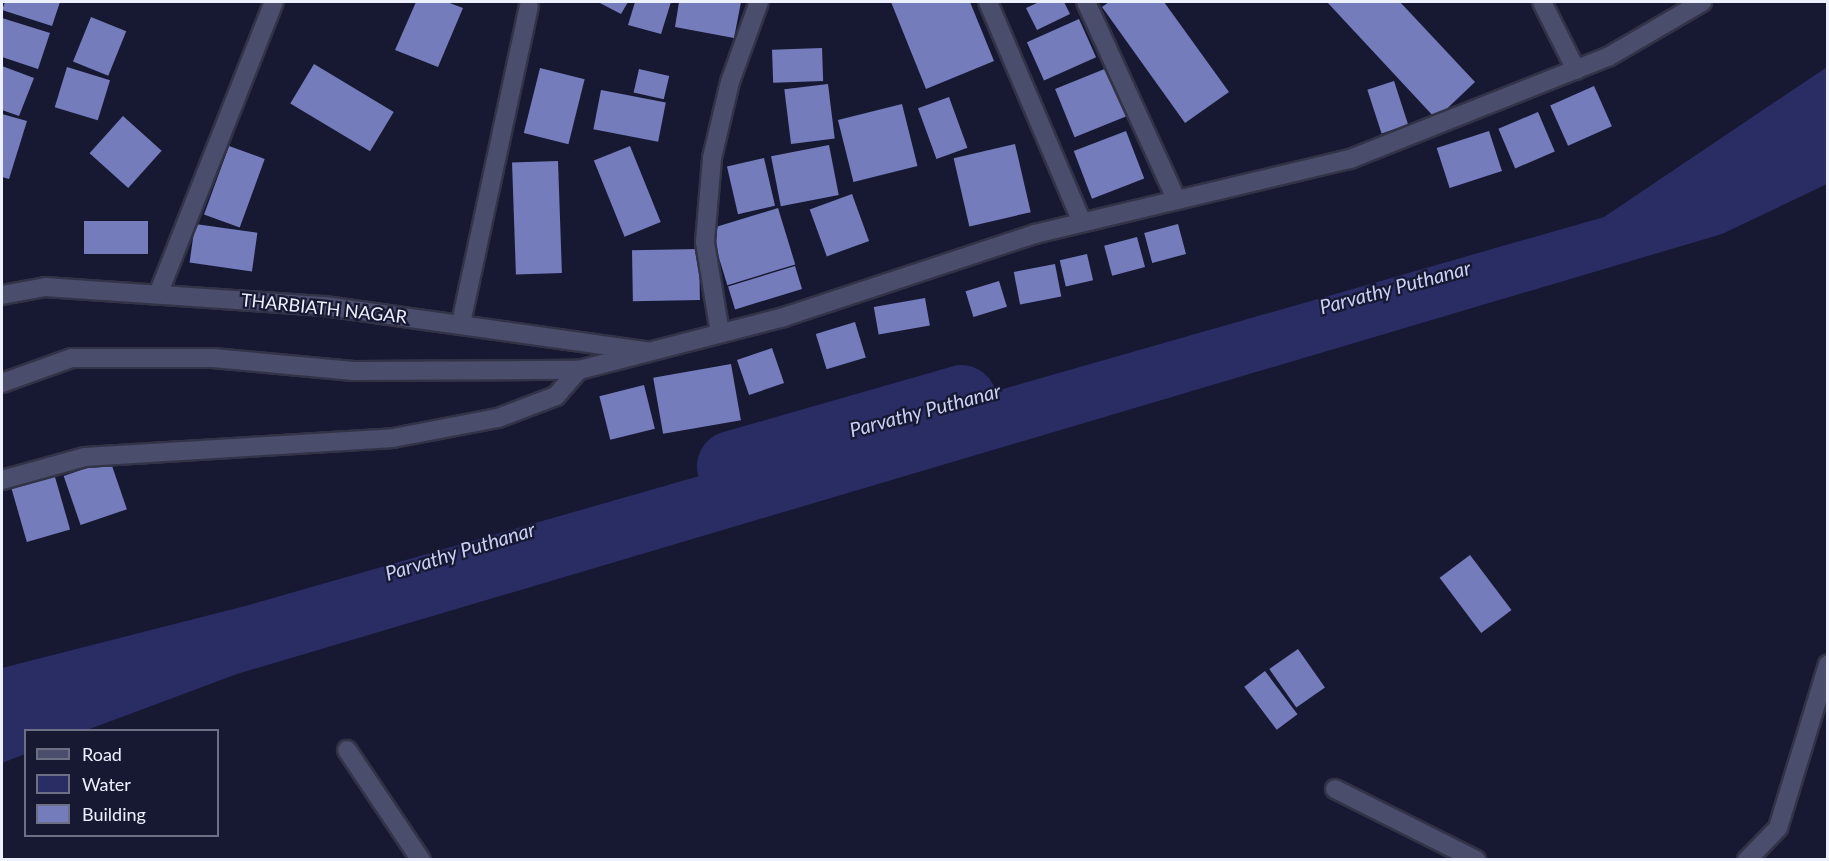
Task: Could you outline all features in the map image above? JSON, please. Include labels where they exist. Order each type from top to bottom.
[{"type":"street","points":[[159,292],[274,2]]},
{"type":"street","points":[[720,333],[705,242],[712,158],[730,82],[759,2]]},
{"type":"street","points":[[988,2],[1082,222]]},
{"type":"street","points":[[1086,2],[1176,199]]},
{"type":"street","points":[[1542,2],[1576,70]]},
{"type":"street","points":[[2,383],[72,358],[213,358],[353,371],[579,370],[720,333],[1082,222],[1350,159],[1576,70],[1702,2]]},
{"type":"street","points":[[461,323],[529,6]]},
{"type":"street","name":"THARBIATH NAGAR","points":[[2,295],[45,287],[159,292],[461,323],[646,351]]},
{"type":"street","points":[[2,480],[85,457],[393,438],[498,418],[556,396],[579,370]]},
{"type":"street","points":[[1748,860],[1778,828],[1827,664]]},
{"type":"street","points":[[347,750],[421,860]]},
{"type":"street","points":[[1335,789],[1476,860]]},
{"type":"water","points":[[1827,67],[1827,184],[1722,234],[237,674],[90,729],[24,729],[24,754],[2,763],[2,668],[249,605],[1604,217]]},
{"type":"building","points":[[5,2],[60,2],[52,26],[2,10]]},
{"type":"building","points":[[416,2],[447,2],[463,8],[438,67],[395,50]]},
{"type":"building","points":[[598,2],[628,2],[621,14]]},
{"type":"building","points":[[635,2],[671,2],[661,34],[628,25]]},
{"type":"building","points":[[679,2],[741,2],[734,38],[675,27]]},
{"type":"building","points":[[891,2],[970,2],[994,61],[926,89]]},
{"type":"building","points":[[1039,2],[1064,2],[1070,14],[1037,30],[1026,8]]},
{"type":"building","points":[[1109,2],[1164,2],[1229,92],[1185,123],[1102,7]]},
{"type":"building","points":[[1327,2],[1400,2],[1475,82],[1436,119]]},
{"type":"building","points":[[91,17],[126,31],[108,76],[73,62]]},
{"type":"building","points":[[2,18],[50,33],[38,69],[2,57]]},
{"type":"building","points":[[1079,19],[1096,57],[1044,81],[1027,42]]},
{"type":"building","points":[[822,48],[823,81],[773,83],[772,50]]},
{"type":"building","points":[[314,64],[394,112],[370,151],[290,103]]},
{"type":"building","points":[[2,66],[34,78],[19,116],[2,110]]},
{"type":"building","points":[[67,67],[110,80],[98,120],[55,107]]},
{"type":"building","points":[[540,68],[585,79],[568,144],[524,133]]},
{"type":"building","points":[[1107,68],[1126,116],[1075,137],[1055,89]]},
{"type":"building","points":[[639,69],[669,76],[664,99],[634,92]]},
{"type":"building","points":[[1394,81],[1408,125],[1382,133],[1367,90]]},
{"type":"building","points":[[828,84],[835,139],[791,144],[784,89]]},
{"type":"building","points":[[1594,86],[1612,126],[1568,146],[1550,106]]},
{"type":"building","points":[[601,90],[666,103],[658,142],[593,129]]},
{"type":"building","points":[[949,97],[967,148],[936,159],[918,108]]},
{"type":"building","points":[[902,104],[917,166],[853,182],[838,120]]},
{"type":"building","points":[[1538,112],[1555,152],[1515,168],[1498,129]]},
{"type":"building","points":[[2,114],[27,121],[9,179],[2,177]]},
{"type":"building","points":[[123,116],[162,151],[128,188],[90,153]]},
{"type":"building","points":[[1126,131],[1144,179],[1092,199],[1074,151]]},
{"type":"building","points":[[1489,131],[1502,171],[1450,188],[1437,148]]},
{"type":"building","points":[[1015,144],[1031,212],[969,226],[954,158]]},
{"type":"building","points":[[829,145],[839,195],[781,206],[771,156]]},
{"type":"building","points":[[229,146],[265,159],[240,228],[204,215]]},
{"type":"building","points":[[630,146],[661,222],[625,237],[594,161]]},
{"type":"building","points":[[764,158],[775,206],[738,214],[727,167]]},
{"type":"building","points":[[558,161],[562,273],[516,275],[512,163]]},
{"type":"building","points":[[852,194],[869,241],[827,256],[810,209]]},
{"type":"building","points":[[778,208],[795,264],[727,285],[710,229]]},
{"type":"building","points":[[84,221],[148,221],[148,254],[84,254]]},
{"type":"building","points":[[195,224],[257,233],[252,271],[190,263]]},
{"type":"building","points":[[1178,224],[1186,254],[1152,263],[1144,233]]},
{"type":"building","points":[[1137,237],[1145,267],[1112,276],[1104,246]]},
{"type":"building","points":[[699,249],[700,300],[633,301],[632,250]]},
{"type":"building","points":[[1087,254],[1093,280],[1066,287],[1060,260]]},
{"type":"building","points":[[1055,264],[1061,296],[1020,304],[1014,272]]},
{"type":"building","points":[[795,266],[802,289],[735,309],[728,286]]},
{"type":"building","points":[[999,281],[1007,307],[973,317],[966,291]]},
{"type":"building","points":[[925,298],[930,326],[879,335],[874,307]]},
{"type":"building","points":[[855,322],[866,357],[827,369],[816,334]]},
{"type":"building","points":[[772,348],[784,383],[749,395],[737,360]]},
{"type":"building","points":[[731,364],[741,420],[663,434],[653,378]]},
{"type":"building","points":[[644,385],[655,429],[610,440],[599,396]]},
{"type":"building","points":[[110,460],[127,509],[81,525],[64,476]]},
{"type":"building","points":[[53,470],[70,530],[27,542],[10,482]]},
{"type":"building","points":[[1470,555],[1512,610],[1481,633],[1440,578]]},
{"type":"building","points":[[1298,649],[1325,688],[1296,708],[1269,669]]},
{"type":"building","points":[[1265,671],[1297,714],[1277,730],[1244,687]]},
{"type":"waterway","name":"Parvathy Puthanar","points":[[732,466],[962,400]]}]
